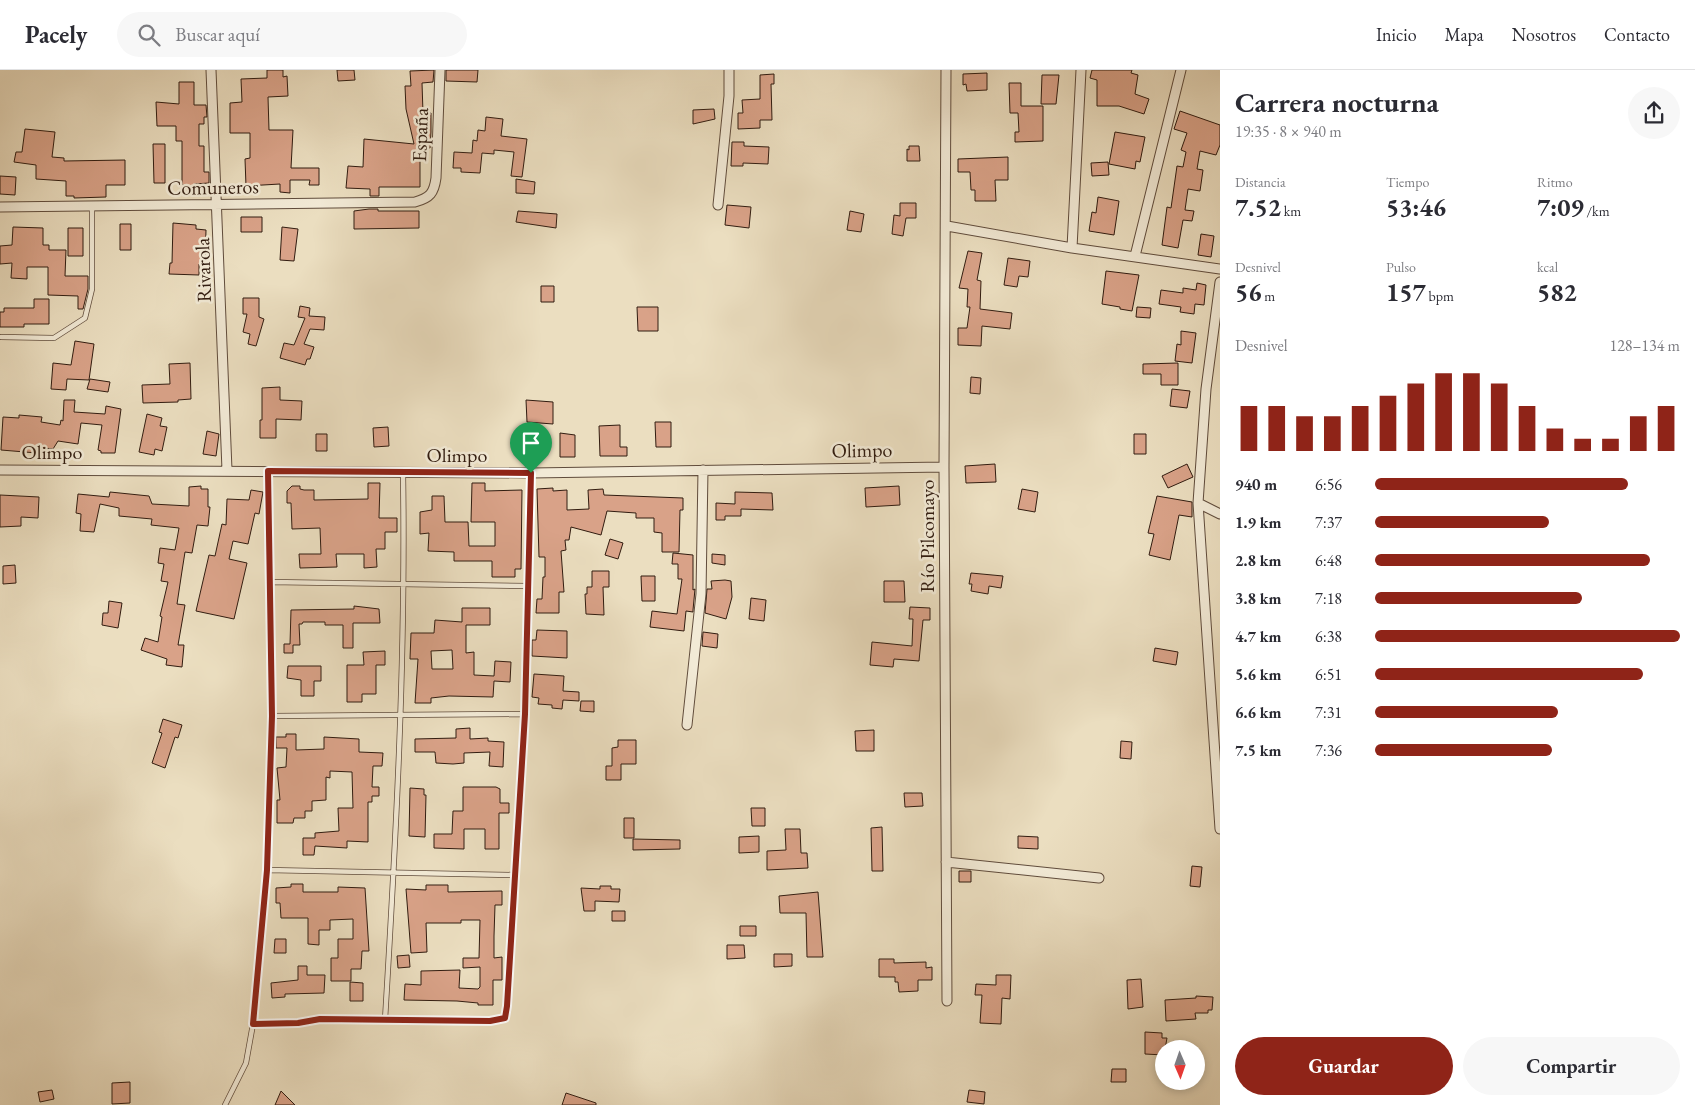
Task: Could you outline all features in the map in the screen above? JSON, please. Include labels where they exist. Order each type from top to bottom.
[{"type":"street","name":"Rivarola","points":[[211,70],[218,205],[227,470]]},
{"type":"street","name":"España","points":[[427,199],[434,191],[436,178],[440,70]]},
{"type":"street","points":[[718,204],[729,96],[729,70]]},
{"type":"street","name":"Río Pilcomayo","points":[[946,70],[947,226],[944,467],[947,1001]]},
{"type":"street","points":[[1072,248],[1081,70]]},
{"type":"street","points":[[1135,256],[1181,70]]},
{"type":"street","name":"Comuneros","points":[[0,207],[415,202],[427,199]]},
{"type":"street","points":[[947,226],[1072,248],[1220,269]]},
{"type":"street","points":[[1220,282],[1206,390],[1198,503],[1220,829]]},
{"type":"street","name":"Olimpo","points":[[0,470],[531,473],[944,467]]},
{"type":"street","points":[[686,725],[701,594],[702,470]]},
{"type":"street","points":[[1198,503],[1220,514]]},
{"type":"street","points":[[946,862],[1099,878]]},
{"type":"lane","points":[[1,337],[54,338],[85,318],[92,289],[92,206]]},
{"type":"lane","points":[[224,1105],[246,1063],[253,1024],[267,870],[272,716],[268,471]]},
{"type":"lane","points":[[385,1020],[394,874],[405,584],[403,472]]},
{"type":"lane","points":[[253,1024],[298,1023],[320,1019],[490,1021],[505,1018],[516,875],[525,714],[531,473]]},
{"type":"lane","points":[[270,582],[528,586]]},
{"type":"lane","points":[[272,716],[525,714]]},
{"type":"lane","points":[[267,870],[516,875]]},
{"type":"building","points":[[267,70],[283,70],[283,77],[287,76],[288,96],[268,97],[269,130],[293,130],[291,168],[319,168],[319,185],[309,185],[310,180],[290,180],[290,193],[280,192],[280,184],[246,186],[245,159],[250,158],[250,133],[230,133],[230,103],[242,102],[241,79],[267,78]]},
{"type":"building","points":[[337,70],[354,70],[355,80],[338,81]]},
{"type":"building","points":[[434,70],[433,82],[422,83],[423,113],[431,113],[431,132],[430,148],[420,147],[420,187],[379,187],[379,196],[370,196],[370,189],[346,188],[348,166],[363,167],[364,139],[414,144],[406,109],[405,86],[411,86],[410,71]]},
{"type":"building","points":[[446,70],[478,70],[477,82],[446,81]]},
{"type":"building","points":[[1092,70],[1132,70],[1131,73],[1138,75],[1135,94],[1149,99],[1144,114],[1119,106],[1097,106],[1097,80],[1090,78]]},
{"type":"building","points":[[987,73],[987,90],[967,91],[966,84],[963,85],[963,74]]},
{"type":"building","points":[[774,74],[774,84],[771,84],[772,120],[760,120],[760,128],[738,129],[738,113],[743,113],[742,100],[760,99],[760,75]]},
{"type":"building","points":[[1042,75],[1059,75],[1056,104],[1041,104]]},
{"type":"building","points":[[179,82],[194,82],[194,105],[206,105],[207,117],[204,117],[204,124],[199,124],[199,146],[204,146],[204,172],[209,172],[209,183],[194,184],[195,193],[184,193],[184,185],[182,185],[182,141],[176,141],[176,126],[157,126],[156,102],[179,104]]},
{"type":"building","points":[[1009,83],[1021,83],[1021,106],[1043,106],[1043,141],[1015,142],[1015,132],[1019,132],[1018,113],[1010,113]]},
{"type":"building","points":[[714,109],[715,119],[693,124],[693,110]]},
{"type":"building","points":[[1180,111],[1220,125],[1220,145],[1216,155],[1200,151],[1197,169],[1203,170],[1200,191],[1188,189],[1185,210],[1194,211],[1192,221],[1183,220],[1178,248],[1162,245],[1167,207],[1171,208],[1177,166],[1183,167],[1186,152],[1181,150],[1187,133],[1174,129]]},
{"type":"building","points":[[486,117],[503,119],[501,136],[527,139],[522,177],[511,176],[514,152],[494,150],[494,154],[482,153],[480,173],[461,172],[461,168],[453,168],[454,152],[472,153],[473,140],[477,141],[478,130],[485,131]]},
{"type":"building","points":[[25,129],[55,132],[52,157],[64,158],[64,161],[125,160],[125,185],[106,185],[106,197],[74,198],[74,196],[66,196],[66,181],[36,179],[36,165],[14,162],[16,152],[22,152]]},
{"type":"building","points":[[1115,132],[1145,137],[1140,162],[1136,161],[1135,169],[1109,164]]},
{"type":"building","points":[[732,142],[744,142],[744,146],[769,147],[768,164],[743,163],[743,166],[731,166]]},
{"type":"building","points":[[153,144],[165,144],[165,183],[154,183]]},
{"type":"building","points":[[909,146],[919,146],[920,161],[907,161],[907,149],[909,150]]},
{"type":"building","points":[[1008,157],[1008,180],[995,180],[996,201],[975,201],[975,190],[971,190],[970,172],[958,172],[958,159]]},
{"type":"building","points":[[1108,162],[1109,175],[1092,176],[1091,163]]},
{"type":"building","points":[[0,176],[16,177],[15,195],[0,194]]},
{"type":"building","points":[[516,179],[535,182],[534,194],[516,193]]},
{"type":"building","points":[[1098,197],[1119,201],[1114,235],[1089,231],[1092,212],[1096,213]]},
{"type":"building","points":[[900,203],[916,203],[916,218],[906,218],[903,236],[892,234],[894,215],[900,216]]},
{"type":"building","points":[[727,205],[751,207],[749,228],[725,225]]},
{"type":"building","points":[[378,209],[378,211],[419,211],[419,228],[354,229],[354,211]]},
{"type":"building","points":[[518,211],[557,214],[556,228],[516,222]]},
{"type":"building","points":[[850,211],[864,214],[861,232],[847,230]]},
{"type":"building","points":[[241,217],[262,217],[262,232],[241,232]]},
{"type":"building","points":[[173,223],[196,225],[196,229],[206,230],[205,264],[199,264],[199,275],[169,274],[170,263],[172,263]]},
{"type":"building","points":[[120,224],[131,224],[131,250],[120,250]]},
{"type":"building","points":[[13,227],[43,228],[43,245],[49,245],[49,250],[66,250],[65,276],[88,276],[88,289],[83,309],[78,309],[78,296],[48,295],[48,267],[27,267],[27,279],[11,278],[12,263],[0,264],[0,246],[12,245]]},
{"type":"building","points":[[282,227],[298,229],[294,261],[280,260]]},
{"type":"building","points":[[68,228],[83,228],[83,256],[68,256]]},
{"type":"building","points":[[1201,234],[1214,236],[1211,257],[1198,255]]},
{"type":"building","points":[[968,251],[982,253],[977,280],[981,281],[980,309],[1012,313],[1010,329],[982,326],[981,346],[958,345],[958,328],[967,328],[970,307],[967,307],[968,289],[959,288]]},
{"type":"building","points":[[1008,258],[1030,261],[1028,277],[1019,276],[1017,287],[1004,285]]},
{"type":"building","points":[[1106,271],[1139,275],[1132,311],[1102,304]]},
{"type":"building","points":[[1197,283],[1206,285],[1204,305],[1195,304],[1194,314],[1180,312],[1181,307],[1159,304],[1161,290],[1183,293],[1183,288],[1196,290]]},
{"type":"building","points":[[541,286],[554,286],[554,302],[541,302]]},
{"type":"building","points":[[243,298],[259,298],[259,317],[264,319],[256,346],[248,344],[250,334],[243,332],[247,314],[243,314]]},
{"type":"building","points":[[34,299],[49,299],[49,324],[24,324],[24,327],[0,327],[0,312],[4,312],[4,308],[34,308]]},
{"type":"building","points":[[300,306],[310,308],[309,316],[325,317],[324,330],[310,329],[304,344],[314,347],[310,359],[307,359],[305,365],[280,358],[284,343],[294,345],[305,318],[298,317]]},
{"type":"building","points":[[637,307],[658,307],[658,331],[638,331]]},
{"type":"building","points":[[1137,307],[1151,308],[1150,318],[1136,317]]},
{"type":"building","points":[[1181,331],[1196,333],[1192,363],[1175,361],[1177,344],[1181,345]]},
{"type":"building","points":[[75,341],[94,344],[89,380],[67,379],[66,390],[51,389],[53,363],[71,365]]},
{"type":"building","points":[[190,363],[191,399],[178,400],[178,402],[143,403],[142,385],[170,384],[169,364]]},
{"type":"building","points":[[1178,363],[1178,385],[1161,385],[1161,374],[1143,374],[1143,364]]},
{"type":"building","points":[[971,377],[981,378],[980,394],[970,393]]},
{"type":"building","points":[[90,379],[110,382],[108,392],[87,389]]},
{"type":"building","points":[[280,387],[280,400],[302,401],[301,420],[276,419],[276,438],[260,438],[262,388]]},
{"type":"building","points":[[1172,389],[1190,391],[1187,408],[1170,406]]},
{"type":"building","points":[[64,400],[75,400],[74,412],[105,414],[106,406],[121,409],[115,453],[101,453],[98,450],[102,425],[81,423],[78,444],[58,441],[53,449],[37,447],[37,453],[1,450],[3,417],[19,418],[19,415],[42,417],[41,422],[60,425],[61,420],[63,421]]},
{"type":"building","points":[[526,400],[553,402],[553,424],[527,422]]},
{"type":"building","points":[[147,414],[162,418],[160,426],[167,427],[162,451],[155,449],[154,455],[139,452]]},
{"type":"building","points":[[655,422],[671,422],[671,447],[656,447]]},
{"type":"building","points":[[620,425],[620,447],[627,447],[627,456],[600,456],[599,426]]},
{"type":"building","points":[[388,427],[389,446],[374,447],[373,428]]},
{"type":"building","points":[[207,431],[219,434],[216,456],[203,454]]},
{"type":"building","points":[[560,433],[575,435],[575,457],[560,457]]},
{"type":"building","points":[[316,434],[327,434],[327,451],[316,451]]},
{"type":"building","points":[[1134,434],[1146,434],[1146,454],[1134,454]]},
{"type":"building","points":[[995,464],[996,482],[966,483],[965,466]]},
{"type":"building","points":[[1187,464],[1193,477],[1168,488],[1162,476]]},
{"type":"building","points":[[368,483],[380,483],[379,518],[397,518],[397,532],[385,532],[385,549],[376,549],[377,567],[364,568],[364,554],[336,554],[337,567],[300,568],[299,554],[321,554],[320,528],[292,529],[291,503],[287,503],[287,491],[292,486],[300,486],[300,489],[304,490],[314,490],[314,500],[368,499]]},
{"type":"building","points":[[472,483],[485,483],[485,491],[522,490],[521,569],[515,569],[515,577],[492,577],[492,561],[454,561],[454,552],[428,551],[429,533],[420,534],[420,512],[432,510],[432,496],[444,496],[445,522],[468,522],[469,546],[495,546],[495,522],[471,522]]},
{"type":"building","points":[[201,486],[201,489],[208,489],[208,507],[210,507],[208,526],[197,525],[192,553],[185,552],[177,604],[185,605],[178,645],[184,645],[182,667],[166,665],[167,659],[141,650],[145,638],[158,642],[162,617],[160,616],[168,582],[161,581],[164,564],[158,563],[160,548],[175,550],[179,528],[151,525],[152,519],[119,516],[119,508],[100,504],[94,532],[80,531],[81,514],[76,513],[78,494],[109,497],[110,492],[149,496],[152,504],[189,506],[189,487]]},
{"type":"building","points":[[899,486],[900,505],[866,507],[865,488]]},
{"type":"building","points":[[553,488],[553,491],[567,490],[567,510],[589,509],[588,490],[603,489],[604,495],[683,498],[683,510],[680,510],[679,552],[662,552],[662,533],[654,532],[654,518],[636,518],[636,513],[607,511],[601,535],[571,527],[569,540],[565,540],[566,550],[561,551],[564,592],[559,592],[559,613],[536,613],[537,599],[542,599],[543,577],[545,577],[545,557],[539,557],[537,489]]},
{"type":"building","points":[[1022,489],[1038,492],[1035,512],[1018,509]]},
{"type":"building","points":[[251,490],[263,492],[259,514],[255,513],[248,544],[233,541],[229,559],[247,563],[234,619],[196,611],[209,555],[215,556],[222,524],[226,525],[227,499],[249,500]]},
{"type":"building","points":[[735,492],[772,493],[773,510],[741,509],[741,516],[725,516],[725,520],[716,520],[716,503],[735,504]]},
{"type":"building","points":[[0,495],[39,497],[38,518],[21,517],[21,526],[0,527]]},
{"type":"building","points":[[1157,496],[1192,502],[1192,517],[1179,515],[1170,560],[1149,555],[1154,534],[1148,533]]},
{"type":"building","points":[[610,539],[623,543],[618,559],[605,555]]},
{"type":"building","points":[[673,553],[693,555],[693,590],[695,589],[693,612],[686,611],[684,631],[650,627],[652,611],[677,614],[682,579],[678,579],[678,564],[672,564]]},
{"type":"building","points":[[712,554],[725,555],[725,565],[712,563]]},
{"type":"building","points":[[15,565],[16,583],[3,584],[3,566]]},
{"type":"building","points":[[592,571],[609,571],[609,587],[603,587],[604,615],[586,614],[585,594],[587,594],[587,587],[592,587]]},
{"type":"building","points":[[971,573],[1003,576],[1001,588],[989,586],[988,594],[971,591],[972,584],[969,584]]},
{"type":"building","points":[[641,576],[655,576],[655,601],[642,601]]},
{"type":"building","points":[[711,581],[731,581],[732,597],[726,619],[705,613],[707,589],[712,589]]},
{"type":"building","points":[[884,581],[904,581],[905,602],[884,602]]},
{"type":"building","points":[[751,598],[766,600],[764,621],[749,619]]},
{"type":"building","points":[[109,601],[122,603],[118,628],[102,625],[103,613],[108,613]]},
{"type":"building","points":[[354,606],[379,609],[380,623],[353,623],[353,648],[343,648],[343,625],[325,625],[325,622],[303,622],[299,624],[300,645],[293,645],[293,653],[284,653],[284,644],[290,644],[291,610],[354,609]]},
{"type":"building","points":[[910,607],[930,608],[930,620],[923,620],[919,661],[894,659],[893,667],[870,665],[872,642],[912,646],[913,619],[909,619]]},
{"type":"building","points":[[462,608],[490,608],[490,625],[466,625],[466,653],[474,652],[474,675],[494,676],[495,661],[511,662],[510,682],[494,681],[493,697],[449,696],[431,698],[431,703],[415,703],[418,659],[410,659],[411,633],[434,633],[435,620],[462,622]],"holes":[[[452,650],[453,669],[432,669],[431,651]]]},
{"type":"building","points":[[537,630],[567,631],[567,658],[532,656],[532,640],[536,640]]},
{"type":"building","points":[[703,632],[718,634],[717,648],[702,646]]},
{"type":"building","points":[[1155,648],[1178,652],[1176,665],[1153,661]]},
{"type":"building","points":[[385,651],[385,665],[376,665],[376,694],[362,694],[362,702],[347,702],[347,665],[364,665],[363,652]]},
{"type":"building","points":[[288,666],[321,666],[321,681],[314,681],[314,696],[301,696],[301,680],[287,678]]},
{"type":"building","points":[[534,674],[564,676],[563,691],[579,692],[579,701],[563,700],[562,709],[552,708],[552,705],[538,704],[539,698],[532,697]]},
{"type":"building","points":[[581,701],[594,701],[594,712],[580,711]]},
{"type":"building","points":[[163,719],[182,725],[178,738],[175,737],[165,768],[152,763],[162,733],[159,732]]},
{"type":"building","points":[[470,728],[470,739],[488,738],[488,741],[504,742],[503,767],[489,766],[490,752],[464,753],[464,763],[453,764],[436,763],[435,752],[415,752],[415,739],[456,738],[456,729]]},
{"type":"building","points":[[874,730],[874,751],[856,751],[855,731]]},
{"type":"building","points":[[286,734],[296,734],[296,750],[324,749],[324,737],[359,739],[359,752],[383,753],[382,766],[373,766],[372,787],[379,787],[379,796],[372,796],[372,802],[368,802],[368,842],[347,841],[347,848],[315,846],[314,855],[303,855],[303,838],[315,838],[315,833],[339,831],[338,808],[353,808],[352,772],[330,771],[330,778],[326,777],[326,800],[312,801],[312,811],[305,811],[305,818],[294,818],[293,823],[277,823],[277,800],[280,800],[277,768],[286,767],[287,748],[276,748],[276,737],[286,737]]},
{"type":"building","points":[[618,740],[636,740],[636,764],[621,764],[621,780],[606,780],[606,766],[612,766],[612,748],[618,747]]},
{"type":"building","points":[[1121,741],[1132,742],[1131,759],[1120,758]]},
{"type":"building","points":[[463,787],[496,787],[500,789],[500,803],[509,803],[509,813],[499,813],[499,849],[485,849],[485,829],[464,829],[464,849],[434,848],[434,834],[452,834],[453,811],[463,811]]},
{"type":"building","points":[[410,788],[424,789],[424,795],[426,795],[425,837],[409,836]]},
{"type":"building","points":[[904,793],[922,793],[923,806],[905,807]]},
{"type":"building","points":[[751,808],[765,808],[765,826],[752,826]]},
{"type":"building","points":[[624,818],[634,818],[634,838],[624,838]]},
{"type":"building","points":[[882,827],[883,871],[872,871],[871,828]]},
{"type":"building","points":[[785,829],[800,829],[801,853],[807,853],[808,868],[767,870],[767,851],[786,850]]},
{"type":"building","points":[[759,836],[759,852],[739,853],[739,837]]},
{"type":"building","points":[[1018,836],[1038,837],[1038,849],[1018,848]]},
{"type":"building","points":[[633,839],[680,840],[680,849],[633,850]]},
{"type":"building","points":[[1192,866],[1202,867],[1200,887],[1190,886]]},
{"type":"building","points":[[959,871],[971,871],[971,882],[959,882]]},
{"type":"building","points":[[291,884],[303,884],[303,892],[338,892],[338,887],[365,888],[369,951],[362,951],[361,969],[351,969],[351,981],[331,981],[331,958],[338,958],[338,939],[353,939],[353,919],[330,920],[330,930],[319,930],[319,945],[308,944],[308,918],[281,918],[280,903],[276,903],[276,888],[291,887]]},
{"type":"building","points":[[426,885],[448,885],[448,892],[502,891],[502,905],[495,905],[494,958],[502,957],[502,980],[493,980],[493,1005],[478,1005],[478,1003],[457,1001],[404,1000],[405,984],[421,985],[421,971],[460,970],[459,988],[478,989],[480,987],[480,967],[463,968],[463,958],[479,958],[480,920],[461,920],[461,923],[426,923],[427,952],[411,953],[406,889],[426,890]]},
{"type":"building","points":[[600,886],[611,886],[611,889],[620,889],[619,902],[595,901],[595,911],[584,911],[581,888],[600,889]]},
{"type":"building","points":[[818,892],[823,957],[807,957],[806,913],[780,913],[779,896]]},
{"type":"building","points":[[612,911],[625,911],[625,921],[612,921]]},
{"type":"building","points":[[740,926],[756,926],[756,936],[740,936]]},
{"type":"building","points":[[275,939],[286,939],[286,953],[274,953]]},
{"type":"building","points":[[727,945],[744,945],[745,958],[727,959]]},
{"type":"building","points":[[774,954],[792,954],[792,966],[774,967]]},
{"type":"building","points":[[409,955],[410,967],[398,968],[397,956]]},
{"type":"building","points":[[879,959],[894,959],[894,963],[926,962],[926,968],[932,967],[932,980],[918,980],[918,991],[899,992],[898,982],[895,982],[895,977],[879,977]]},
{"type":"building","points":[[298,966],[307,966],[307,975],[325,975],[324,993],[285,994],[285,997],[272,998],[271,983],[298,980]]},
{"type":"building","points":[[996,975],[1011,975],[1010,999],[1002,998],[1001,1024],[980,1023],[982,995],[975,995],[976,984],[996,985]]},
{"type":"building","points":[[1141,979],[1143,1007],[1128,1009],[1127,980]]},
{"type":"building","points":[[350,982],[363,983],[363,1001],[350,1001]]},
{"type":"building","points":[[1196,996],[1213,997],[1212,1010],[1208,1010],[1208,1013],[1195,1013],[1196,1019],[1166,1021],[1165,1000],[1196,998]]},
{"type":"building","points":[[1145,1032],[1162,1033],[1162,1038],[1167,1038],[1167,1040],[1155,1040],[1155,1055],[1145,1054]]},
{"type":"building","points":[[1112,1069],[1126,1069],[1126,1082],[1111,1082]]},
{"type":"building","points":[[130,1082],[130,1103],[112,1104],[112,1083]]},
{"type":"building","points":[[52,1090],[54,1099],[40,1102],[38,1092]]},
{"type":"building","points":[[969,1090],[985,1092],[984,1104],[967,1102]]},
{"type":"building","points":[[281,1091],[295,1105],[275,1105]]},
{"type":"building","points":[[566,1093],[596,1103],[596,1105],[562,1105]]},
{"type":"route","points":[[268,471],[531,473],[525,714],[505,1018],[490,1021],[320,1019],[298,1023],[253,1024],[267,870],[272,716],[268,471]]}]
